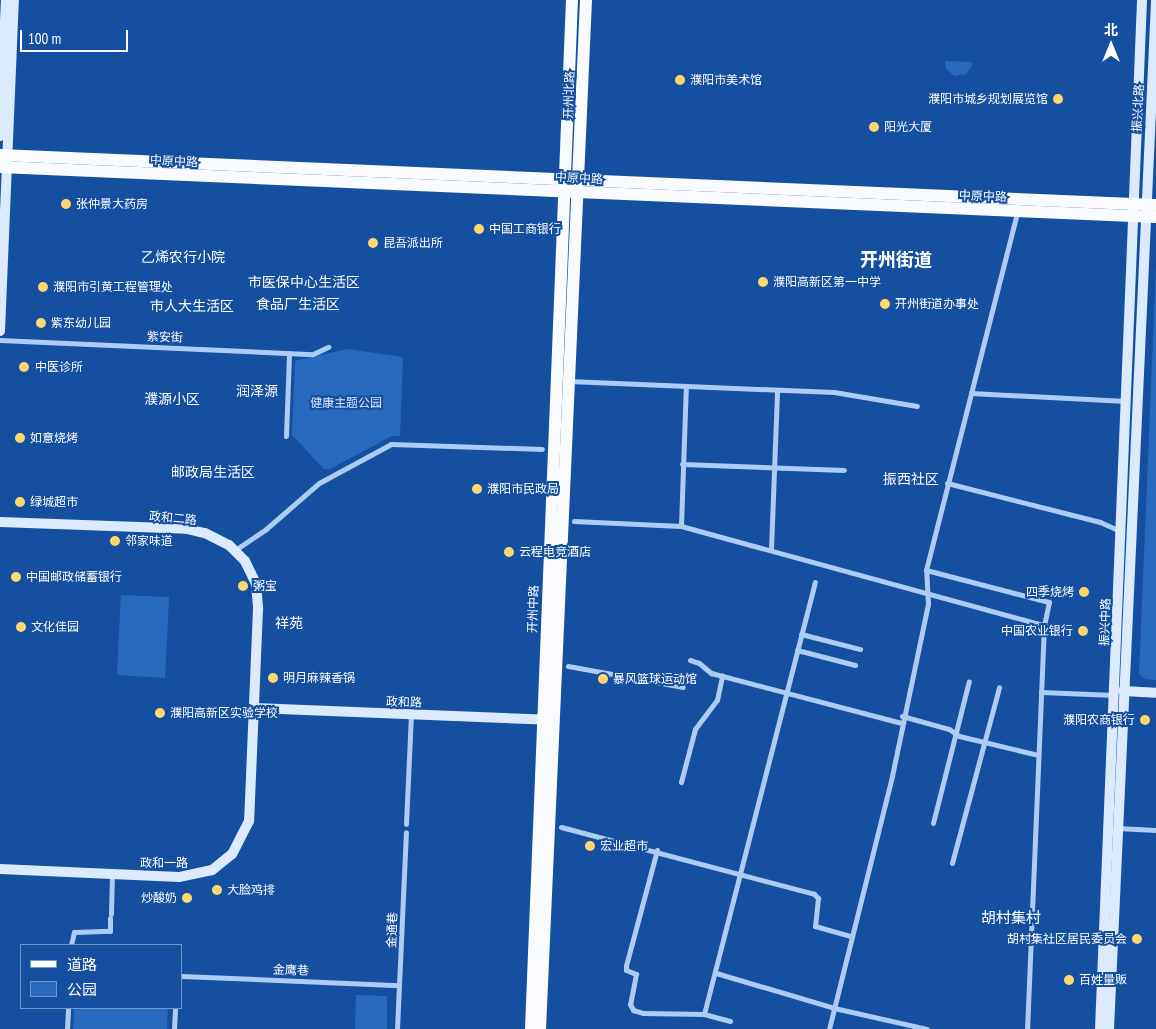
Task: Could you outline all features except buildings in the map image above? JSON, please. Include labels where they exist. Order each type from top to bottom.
[{"type":"main road","name":"开州北路","points":[[564,185],[572,0]]},
{"type":"main road","name":"开州北路","points":[[579,186],[586,0]]},
{"type":"main road","name":"中原中路","points":[[4,161],[564,185],[1017,211],[1145,211]]},
{"type":"main road","name":"开州中路","points":[[540,1029],[564,185]]},
{"type":"main road","name":"中原中路","points":[[579,186],[1145,211]]},
{"type":"main road","name":"开州中路","points":[[531,1029],[579,186]]},
{"type":"street","points":[[0,136],[6,0]]},
{"type":"street","points":[[0,331],[4,161],[14,0]]},
{"type":"street","name":"振兴北路","points":[[1142,0],[1145,211]]},
{"type":"street","name":"振兴北路","points":[[1145,211],[1156,0]]},
{"type":"street","points":[[829,1029],[851,936],[880,830],[928,594],[926,570],[1017,211]]},
{"type":"street","name":"振兴中路","points":[[1109,1029],[1118,828],[1121,532],[1126,400],[1145,211]]},
{"type":"street","name":"振兴中路","points":[[1100,1029],[1145,211]]},
{"type":"street","name":"紫安街","points":[[0,340],[313,354],[328,347]]},
{"type":"street","points":[[286,436],[289,353]]},
{"type":"street","points":[[568,381],[856,394],[917,406]]},
{"type":"street","points":[[681,526],[686,386]]},
{"type":"street","points":[[771,549],[777,390]]},
{"type":"street","points":[[971,393],[1126,400]]},
{"type":"street","points":[[235,550],[266,530],[318,483],[391,444],[542,449]]},
{"type":"street","points":[[682,464],[844,470]]},
{"type":"street","points":[[947,483],[1100,522],[1121,532]]},
{"type":"street","points":[[574,521],[681,526],[1044,625]]},
{"type":"street","name":"政和二路","points":[[0,522],[187,530],[218,538],[235,550],[252,575],[258,598],[255,708]]},
{"type":"street","points":[[926,570],[1050,602],[1044,625],[1027,1029]]},
{"type":"street","points":[[704,1014],[815,582]]},
{"type":"street","points":[[801,634],[860,649]]},
{"type":"street","points":[[797,650],[855,665]]},
{"type":"street","points":[[690,660],[722,676],[901,723]]},
{"type":"street","points":[[568,666],[683,687]]},
{"type":"street","points":[[681,782],[695,729],[717,700],[722,676]]},
{"type":"street","points":[[933,823],[969,681]]},
{"type":"street","points":[[952,863],[999,687]]},
{"type":"street","points":[[1041,692],[1156,693]]},
{"type":"street","name":"政和路","points":[[255,708],[548,720]]},
{"type":"street","name":"政和一路","points":[[0,869],[112,874],[200,875],[223,863],[232,854],[249,820],[255,708]]},
{"type":"street","points":[[406,824],[411,715]]},
{"type":"street","points":[[902,716],[984,742],[1038,754]]},
{"type":"street","points":[[562,827],[742,872],[814,894],[818,898],[815,926],[851,936]]},
{"type":"street","points":[[1118,828],[1156,830]]},
{"type":"street","name":"金通巷","points":[[397,1029],[406,832]]},
{"type":"street","points":[[657,850],[626,966],[626,970],[636,974],[630,1004],[633,1010],[643,1012],[704,1014],[730,1021]]},
{"type":"street","points":[[71,944],[74,932],[110,931],[112,874]]},
{"type":"street","points":[[716,973],[834,1008],[927,1029]]},
{"type":"street","name":"金鹰巷","points":[[182,976],[399,985]]},
{"type":"street","points":[[67,1029],[68,1009]]},
{"type":"street","points":[[174,1029],[175,1009]]},
{"type":"green space","points":[[945,61],[972,62],[972,66],[966,74],[955,76],[946,69]]},
{"type":"green space","points":[[1156,267],[1156,680],[1145,679],[1139,674]]},
{"type":"green space","name":"健康主题公园","points":[[347,349],[403,357],[400,436],[392,436],[330,469],[324,469],[292,435],[295,361]]},
{"type":"green space","points":[[121,595],[169,597],[165,678],[117,675]]},
{"type":"green space","points":[[356,995],[387,996],[387,1029],[355,1029]]},
{"type":"green space","points":[[74,1009],[168,1009],[167,1029],[73,1029]]},
{"type":"place","name":"濮阳市美术馆","points":[[680,80]]},
{"type":"place","name":"濮阳市城乡规划展览馆","points":[[1058,99]]},
{"type":"place","name":"阳光大厦","points":[[874,127]]},
{"type":"place","name":"张仲景大药房","points":[[66,204]]},
{"type":"place","name":"中国工商银行","points":[[479,229]]},
{"type":"place","name":"昆吾派出所","points":[[373,243]]},
{"type":"place","name":"濮阳高新区第一中学","points":[[763,282]]},
{"type":"place","name":"濮阳市引黄工程管理处","points":[[43,287]]},
{"type":"place","name":"开州街道办事处","points":[[885,304]]},
{"type":"place","name":"紫东幼儿园","points":[[41,323]]},
{"type":"place","name":"中医诊所","points":[[24,367]]},
{"type":"place","name":"如意烧烤","points":[[20,438]]},
{"type":"place","name":"濮阳市民政局","points":[[477,489]]},
{"type":"place","name":"绿城超市","points":[[20,502]]},
{"type":"place","name":"邻家味道","points":[[115,541]]},
{"type":"place","name":"云程电竞酒店","points":[[509,552]]},
{"type":"place","name":"中国邮政储蓄银行","points":[[16,577]]},
{"type":"place","name":"粥宝","points":[[243,586]]},
{"type":"place","name":"四季烧烤","points":[[1084,592]]},
{"type":"place","name":"文化佳园","points":[[21,627]]},
{"type":"place","name":"中国农业银行","points":[[1083,631]]},
{"type":"place","name":"明月麻辣香锅","points":[[273,678]]},
{"type":"place","name":"暴风篮球运动馆","points":[[603,679]]},
{"type":"place","name":"濮阳高新区实验学校","points":[[160,713]]},
{"type":"place","name":"濮阳农商银行","points":[[1145,720]]},
{"type":"place","name":"宏业超市","points":[[590,846]]},
{"type":"place","name":"大脸鸡排","points":[[217,890]]},
{"type":"place","name":"炒酸奶","points":[[187,898]]},
{"type":"place","name":"胡村集社区居民委员会","points":[[1137,939]]},
{"type":"place","name":"百姓量贩","points":[[1069,980]]},
{"type":"district","name":"乙烯农行小院","points":[[183,257]]},
{"type":"district","name":"开州街道","points":[[896,260]]},
{"type":"district","name":"市医保中心生活区","points":[[304,282]]},
{"type":"district","name":"食品厂生活区","points":[[298,304]]},
{"type":"district","name":"市人大生活区","points":[[192,306]]},
{"type":"district","name":"润泽源","points":[[257,391]]},
{"type":"district","name":"濮源小区","points":[[172,399]]},
{"type":"district","name":"邮政局生活区","points":[[213,472]]},
{"type":"district","name":"振西社区","points":[[911,479]]},
{"type":"district","name":"祥苑","points":[[289,623]]},
{"type":"district","name":"胡村集村","points":[[1011,918]]}]
